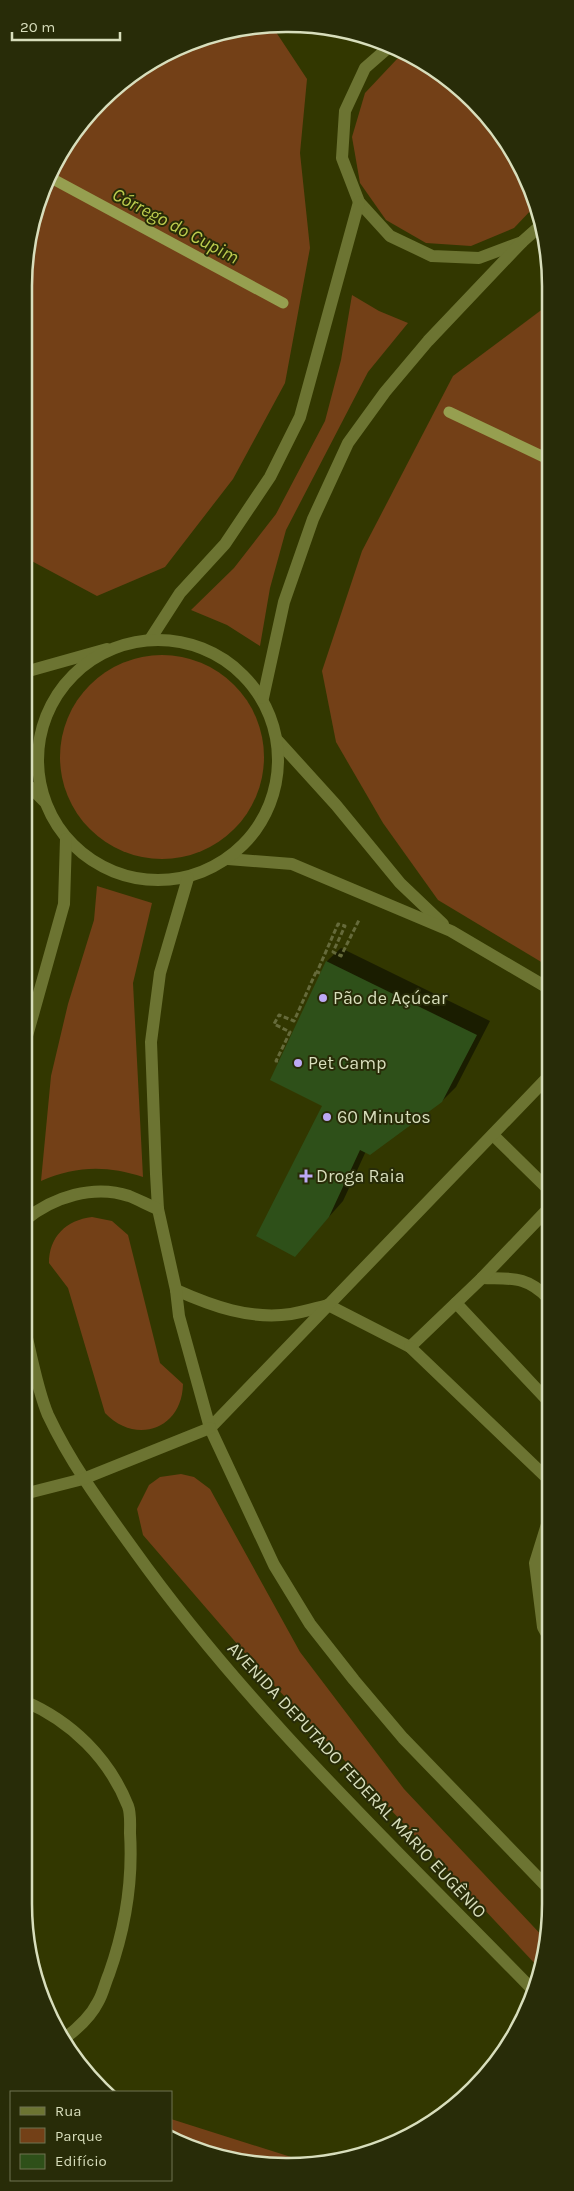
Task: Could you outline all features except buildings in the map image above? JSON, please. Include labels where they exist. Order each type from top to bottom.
[{"type":"street","points":[[383,52],[365,68],[345,111],[342,158],[358,202],[390,236],[432,256],[479,258],[522,242]]},
{"type":"street","points":[[150,638],[180,593],[225,544],[270,477],[300,417],[358,202]]},
{"type":"street","points":[[263,698],[284,602],[314,519],[348,443],[385,392],[428,340],[535,230]]},
{"type":"street","points":[[32,670],[150,638],[195,643],[234,664],[263,698],[278,741],[277,785],[259,826],[228,859],[188,878],[143,881],[101,867],[66,839],[44,801],[32,789]]},
{"type":"street","points":[[44,801],[37,756],[46,713],[71,676],[107,649]]},
{"type":"street","points":[[278,741],[336,805],[400,883],[451,931]]},
{"type":"street","points":[[32,1019],[64,904],[66,839]]},
{"type":"street","points":[[228,859],[292,864],[451,931],[542,984]]},
{"type":"street","points":[[188,878],[160,973],[151,1042],[158,1209],[180,1316],[210,1428],[274,1565],[310,1624],[403,1738],[542,1882]]},
{"type":"street","points":[[32,1492],[83,1479],[210,1428],[542,1083]]},
{"type":"street","points":[[493,1135],[542,1183]]},
{"type":"street","points":[[32,1215],[63,1197],[95,1192],[128,1196],[158,1209]]},
{"type":"street","points":[[410,1346],[482,1278],[542,1215]]},
{"type":"street","points":[[482,1278],[522,1280],[542,1292]]},
{"type":"street","points":[[176,1290],[212,1306],[250,1314],[290,1314],[328,1305],[410,1346],[542,1473]]},
{"type":"street","points":[[456,1303],[542,1395]]},
{"type":"street","name":"AVENIDA DEPUTADO FEDERAL MÁRIO EUGÊNIO","points":[[32,1358],[48,1413],[83,1479],[152,1576],[216,1657],[300,1750],[528,1985]]},
{"type":"street","points":[[542,1540],[535,1563],[542,1619]]},
{"type":"street","points":[[32,1705],[60,1720],[87,1742],[110,1773],[128,1808],[132,1857],[121,1942],[98,2002],[87,2018],[69,2034]]},
{"type":"path","points":[[278,1061],[276,1061],[290,1032],[274,1024],[278,1015],[294,1020],[318,973],[338,924],[345,926],[333,952],[341,956],[371,897]]},
{"type":"green space","points":[[276,33],[307,79],[300,153],[310,248],[285,383],[233,479],[165,567],[97,596],[32,561],[32,287],[37,237],[46,205],[59,174],[85,132],[107,107],[132,85],[174,59],[205,46],[237,37]]},
{"type":"green space","points":[[397,59],[428,75],[455,96],[478,119],[499,146],[515,174],[530,211],[514,228],[471,246],[426,243],[386,220],[360,183],[352,137],[365,93]]},
{"type":"green space","points":[[352,295],[379,311],[408,323],[368,372],[286,530],[270,588],[260,646],[227,625],[191,610],[234,568],[276,514],[325,421],[341,360]]},
{"type":"green space","points":[[542,309],[542,962],[438,900],[383,823],[336,742],[322,671],[362,551],[453,376]]},
{"type":"green space","points":[[162,655],[182,657],[210,667],[227,678],[241,692],[256,718],[262,737],[264,757],[262,777],[252,805],[241,822],[227,836],[201,851],[182,857],[162,859],[142,857],[114,847],[97,836],[83,822],[68,796],[62,777],[60,757],[62,737],[72,709],[83,692],[97,678],[123,663],[142,657]]},
{"type":"green space","points":[[97,886],[152,903],[133,983],[143,1177],[116,1170],[91,1169],[66,1172],[41,1181],[51,1076],[68,1004],[94,920]]},
{"type":"green space","points":[[92,1217],[112,1221],[128,1235],[160,1363],[183,1384],[181,1400],[175,1412],[166,1422],[155,1428],[143,1430],[130,1428],[117,1423],[105,1413],[68,1288],[49,1263],[52,1245],[61,1231],[74,1222]]},
{"type":"green space","points":[[181,1474],[194,1477],[210,1489],[300,1652],[404,1789],[539,1933],[535,1963],[257,1667],[143,1535],[137,1509],[149,1485],[160,1477]]},
{"type":"green space","points":[[172,2119],[294,2158],[270,2158],[237,2154],[205,2145],[172,2131]]},
{"type":"waterway","name":"Córrego do Cupim","points":[[56,181],[283,303]]},
{"type":"waterway","name":"Córrego do Cupim","points":[[449,412],[542,456]]},
{"type":"place","name":"Pão de Açúcar","points":[[323,998]]},
{"type":"place","name":"Pet Camp","points":[[298,1063]]},
{"type":"place","name":"60 Minutos","points":[[327,1117]]},
{"type":"place","name":"Droga Raia","points":[[306,1176]]}]
